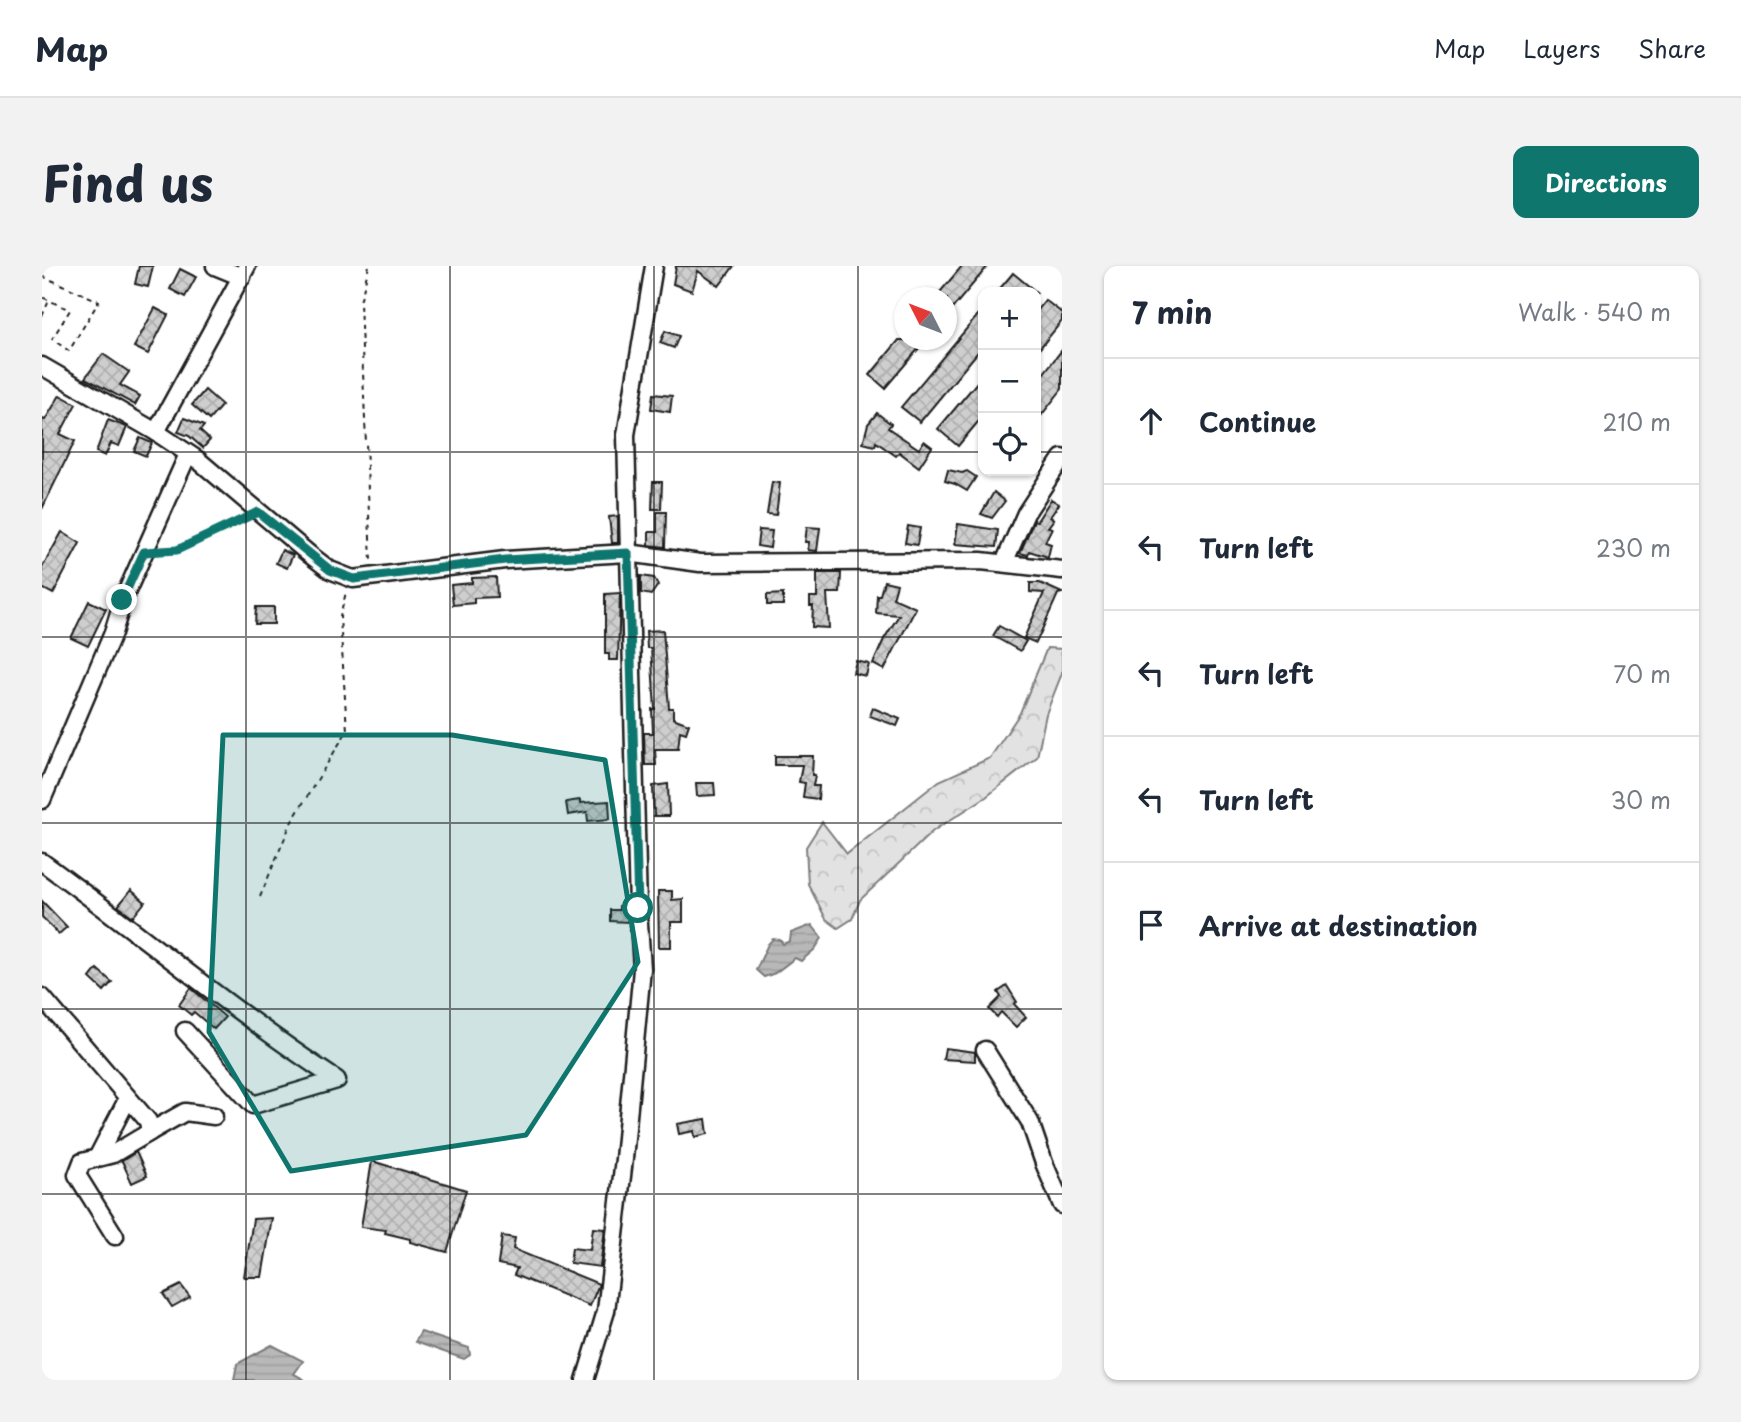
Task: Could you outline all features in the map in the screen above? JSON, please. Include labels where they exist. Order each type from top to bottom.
[{"type":"street","points":[[156,432],[245,272],[215,266]]},
{"type":"street","points":[[585,1380],[606,1311],[642,969],[638,908],[626,435],[653,266]]},
{"type":"street","points":[[42,366],[156,432],[188,454],[330,570],[354,579],[505,560],[628,553],[700,563],[981,561],[1062,570]]},
{"type":"street","points":[[42,800],[46,777],[113,633],[122,600],[188,454]]},
{"type":"street","points":[[1004,564],[1026,513],[1062,458]]},
{"type":"street","points":[[42,862],[192,973],[248,1019],[337,1080],[253,1105],[185,1031]]},
{"type":"street","points":[[42,997],[148,1121],[150,1132],[146,1134]]},
{"type":"street","points":[[985,1050],[1030,1122],[1062,1205]]},
{"type":"street","points":[[97,1158],[128,1098]]},
{"type":"street","points":[[115,1236],[77,1175],[82,1162],[113,1154],[185,1112],[214,1116]]},
{"type":"path","points":[[369,266],[360,302],[372,578]]},
{"type":"path","points":[[42,276],[100,301],[69,351],[52,340],[70,310],[42,296]]},
{"type":"path","points":[[42,316],[50,300]]},
{"type":"path","points":[[144,552],[177,550],[258,512]]},
{"type":"path","points":[[260,897],[291,823],[347,731],[340,617],[345,594],[354,579]]},
{"type":"highlighted area","points":[[223,735],[452,735],[605,760],[638,962],[526,1135],[291,1171],[209,1032]]},
{"type":"green space","points":[[1047,648],[1062,649],[1062,673],[1046,714],[1037,757],[986,797],[933,831],[860,900],[852,919],[838,928],[826,919],[808,884],[806,847],[822,822],[847,854],[939,781],[990,758],[1020,713]]},
{"type":"shaded area","points":[[812,925],[822,938],[815,949],[801,961],[795,958],[775,973],[764,977],[756,970],[773,939],[780,940],[783,944],[790,941],[791,933]]},
{"type":"shaded area","points":[[421,1332],[469,1348],[470,1355],[464,1359],[415,1342]]},
{"type":"shaded area","points":[[272,1345],[303,1361],[294,1374],[305,1380],[234,1380],[237,1364]]},
{"type":"building","points":[[139,266],[153,266],[148,287],[135,284]]},
{"type":"building","points":[[676,266],[734,266],[719,286],[698,271],[692,291],[673,284]]},
{"type":"building","points":[[962,266],[988,266],[957,303],[957,287],[944,287]]},
{"type":"building","points":[[180,269],[196,277],[185,297],[170,289]]},
{"type":"building","points":[[1013,273],[1030,287],[1001,287]]},
{"type":"building","points":[[1045,300],[1062,313],[1062,321],[1041,347],[1041,305]]},
{"type":"building","points":[[155,308],[168,315],[148,354],[134,347]]},
{"type":"building","points":[[978,315],[978,352],[920,422],[901,407],[949,350],[957,350],[957,340]]},
{"type":"building","points":[[665,331],[679,336],[674,348],[660,343]]},
{"type":"building","points":[[894,346],[894,350],[917,350],[885,388],[870,375]]},
{"type":"building","points":[[1062,350],[1062,389],[1041,416],[1041,413],[1041,377]]},
{"type":"building","points":[[103,354],[129,372],[120,385],[140,396],[135,405],[85,378]]},
{"type":"building","points":[[978,381],[978,422],[958,446],[938,429]]},
{"type":"building","points":[[205,390],[222,405],[209,420],[192,405]]},
{"type":"building","points":[[653,394],[672,396],[670,412],[651,409]]},
{"type":"building","points":[[60,395],[76,404],[60,434],[75,441],[42,509],[42,419],[45,420]]},
{"type":"building","points":[[877,413],[891,424],[888,428],[919,449],[924,441],[932,447],[919,467],[899,452],[896,456],[876,442],[875,446],[863,443],[868,424]]},
{"type":"building","points":[[184,418],[204,426],[200,431],[210,440],[203,448],[189,436],[178,432]]},
{"type":"building","points":[[108,420],[127,427],[119,446],[111,443],[105,456],[96,452]]},
{"type":"building","points":[[140,438],[152,443],[146,456],[134,451]]},
{"type":"building","points":[[948,470],[962,473],[967,471],[976,477],[967,491],[945,481]]},
{"type":"building","points":[[653,482],[662,482],[661,509],[652,509]]},
{"type":"building","points":[[772,482],[780,483],[776,515],[767,514]]},
{"type":"building","points":[[994,492],[1005,501],[992,518],[981,514]]},
{"type":"building","points":[[1051,499],[1059,504],[1050,517],[1054,519],[1048,527],[1052,528],[1045,542],[1051,544],[1048,557],[1029,551],[1028,555],[1020,553],[1034,520],[1037,521]]},
{"type":"building","points":[[657,512],[666,512],[665,547],[649,545],[649,532],[657,532]]},
{"type":"building","points":[[618,516],[618,543],[612,543],[609,517]]},
{"type":"building","points":[[958,524],[998,530],[996,547],[955,544]]},
{"type":"building","points":[[908,526],[920,528],[917,545],[905,543]]},
{"type":"building","points":[[807,527],[820,528],[817,551],[808,550],[809,542],[805,542]]},
{"type":"building","points":[[759,530],[772,531],[770,548],[757,546]]},
{"type":"building","points":[[62,532],[80,543],[53,594],[42,588],[42,568]]},
{"type":"building","points":[[282,550],[293,555],[287,568],[276,563]]},
{"type":"building","points":[[817,573],[841,573],[840,593],[827,593],[829,628],[812,627],[813,606],[810,606],[810,597],[817,597]]},
{"type":"building","points":[[641,576],[654,578],[658,585],[651,595],[641,593]]},
{"type":"building","points":[[496,577],[497,597],[474,598],[474,603],[453,605],[451,585],[472,583],[472,578]]},
{"type":"building","points":[[884,581],[897,584],[893,598],[916,608],[884,670],[873,664],[899,615],[876,613],[877,595],[880,595]]},
{"type":"building","points":[[1030,583],[1040,583],[1062,593],[1058,594],[1036,643],[1024,638],[1044,593],[1030,592]]},
{"type":"building","points":[[620,593],[618,660],[609,660],[609,654],[605,654],[605,594]]},
{"type":"building","points":[[783,594],[783,605],[767,605],[767,595]]},
{"type":"building","points":[[89,601],[106,609],[88,646],[71,638]]},
{"type":"building","points":[[256,607],[274,607],[274,624],[255,624]]},
{"type":"building","points":[[999,626],[1026,641],[1020,651],[993,636]]},
{"type":"building","points":[[663,630],[669,708],[673,708],[673,718],[689,724],[686,733],[680,731],[678,749],[655,749],[656,765],[645,765],[644,733],[653,733],[652,709],[655,709],[651,648],[647,648],[646,631]]},
{"type":"building","points":[[856,661],[869,664],[866,676],[853,673]]},
{"type":"building","points":[[873,708],[900,719],[897,726],[870,716]]},
{"type":"building","points":[[775,756],[813,756],[813,786],[819,786],[818,799],[803,797],[805,783],[799,782],[802,765],[775,765]]},
{"type":"building","points":[[696,783],[714,783],[715,795],[697,796]]},
{"type":"building","points":[[668,784],[669,816],[654,816],[653,786]]},
{"type":"building","points":[[580,800],[580,803],[609,801],[610,819],[588,821],[587,812],[568,815],[566,802]]},
{"type":"building","points":[[131,890],[145,902],[133,917],[118,906]]},
{"type":"building","points":[[658,891],[672,891],[672,900],[683,899],[683,922],[671,922],[671,947],[659,947]]},
{"type":"building","points":[[42,901],[67,927],[59,934],[42,917]]},
{"type":"building","points":[[627,905],[628,922],[610,921],[610,910],[619,910],[619,906]]},
{"type":"building","points":[[97,969],[112,982],[104,991],[90,978]]},
{"type":"building","points":[[1007,986],[1017,1002],[1014,1004],[1026,1017],[1016,1027],[1001,1012],[997,1017],[989,1009],[1001,997],[998,992]]},
{"type":"building","points":[[191,988],[225,1017],[214,1029],[194,1012],[191,1015],[179,1005]]},
{"type":"building","points":[[945,1048],[975,1052],[975,1061],[943,1059]]},
{"type":"building","points":[[706,1119],[708,1134],[695,1137],[694,1131],[679,1134],[677,1124]]},
{"type":"building","points":[[136,1152],[147,1176],[132,1183],[122,1161]]},
{"type":"building","points":[[372,1161],[466,1190],[447,1252],[385,1233],[386,1230],[361,1227]]},
{"type":"building","points":[[272,1218],[262,1277],[244,1277],[253,1219]]},
{"type":"building","points":[[593,1228],[605,1229],[600,1267],[570,1263],[572,1248],[590,1250]]},
{"type":"building","points":[[502,1236],[515,1238],[513,1249],[599,1284],[590,1306],[514,1275],[517,1268],[498,1264]]},
{"type":"building","points":[[181,1285],[190,1297],[172,1307],[163,1294]]},
{"type":"route","points":[[122,600],[144,552],[177,550],[258,512],[330,570],[354,579],[505,560],[628,553],[638,908]]}]
